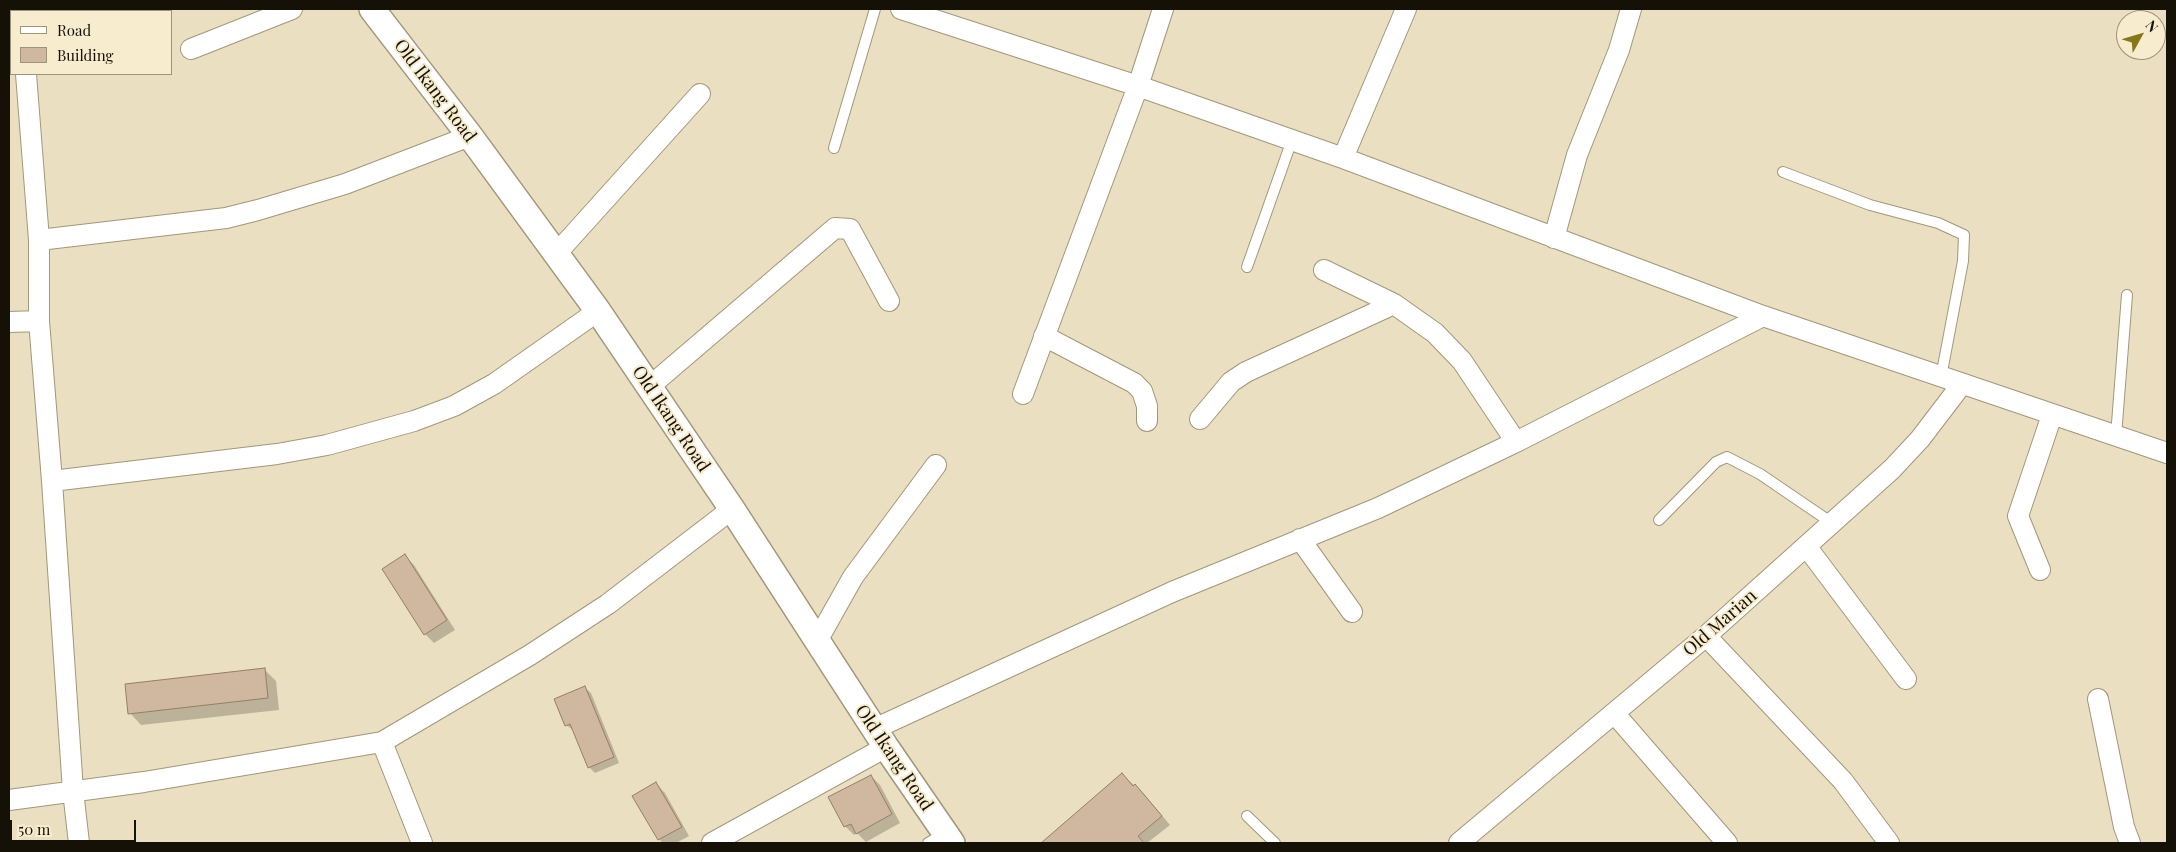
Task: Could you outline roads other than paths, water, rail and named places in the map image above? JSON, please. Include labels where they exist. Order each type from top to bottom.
[{"type":"street","points":[[191,49],[292,9]]},
{"type":"street","name":"Old Ikang Road","points":[[372,9],[470,136],[598,311],[732,509],[880,738],[942,840]]},
{"type":"street","points":[[901,9],[1138,86],[1292,140],[1763,316],[2167,453]]},
{"type":"street","points":[[1023,394],[1138,86],[1163,9]]},
{"type":"street","points":[[1343,158],[1406,9]]},
{"type":"street","points":[[1554,238],[1577,155],[1619,50],[1631,9]]},
{"type":"street","points":[[26,75],[39,240],[38,321],[52,481],[73,791],[79,843]]},
{"type":"street","points":[[556,254],[700,94]]},
{"type":"street","points":[[39,240],[226,218],[345,184],[470,136]]},
{"type":"street","points":[[650,387],[835,228],[850,229],[889,301]]},
{"type":"street","points":[[1324,270],[1394,304],[1435,333],[1450,347],[1516,442]]},
{"type":"street","points":[[1200,419],[1231,382],[1246,372],[1394,304]]},
{"type":"street","points":[[52,481],[277,454],[327,445],[414,421],[454,406],[494,384],[598,311]]},
{"type":"street","points":[[712,843],[880,738],[1172,592],[1378,508],[1516,442],[1763,316]]},
{"type":"street","points":[[9,322],[38,321]]},
{"type":"street","points":[[1044,336],[1134,383],[1142,391],[1147,406],[1147,422]]},
{"type":"street","name":"Old Marian","points":[[1460,843],[1706,636],[1892,469],[1920,439],[1962,384]]},
{"type":"street","points":[[2040,570],[2018,516],[2052,414]]},
{"type":"street","points":[[817,642],[853,577],[936,465]]},
{"type":"street","points":[[9,800],[144,782],[382,742],[530,655],[608,604],[732,509]]},
{"type":"street","points":[[1300,539],[1352,612]]},
{"type":"street","points":[[1806,546],[1906,679]]},
{"type":"street","points":[[1706,636],[1843,781],[1889,843]]},
{"type":"street","points":[[2098,699],[2124,827],[2130,843]]},
{"type":"street","points":[[1614,712],[1726,843]]},
{"type":"street","points":[[382,742],[422,843]]},
{"type":"lane","points":[[834,148],[875,9]]},
{"type":"lane","points":[[1248,267],[1292,140]]},
{"type":"lane","points":[[1782,172],[1870,204],[1938,223],[1964,235],[1963,261],[1941,377]]},
{"type":"lane","points":[[2116,436],[2127,295]]},
{"type":"lane","points":[[1658,520],[1716,462],[1727,456],[1760,474],[1832,523]]},
{"type":"lane","points":[[1247,816],[1275,843]]}]
